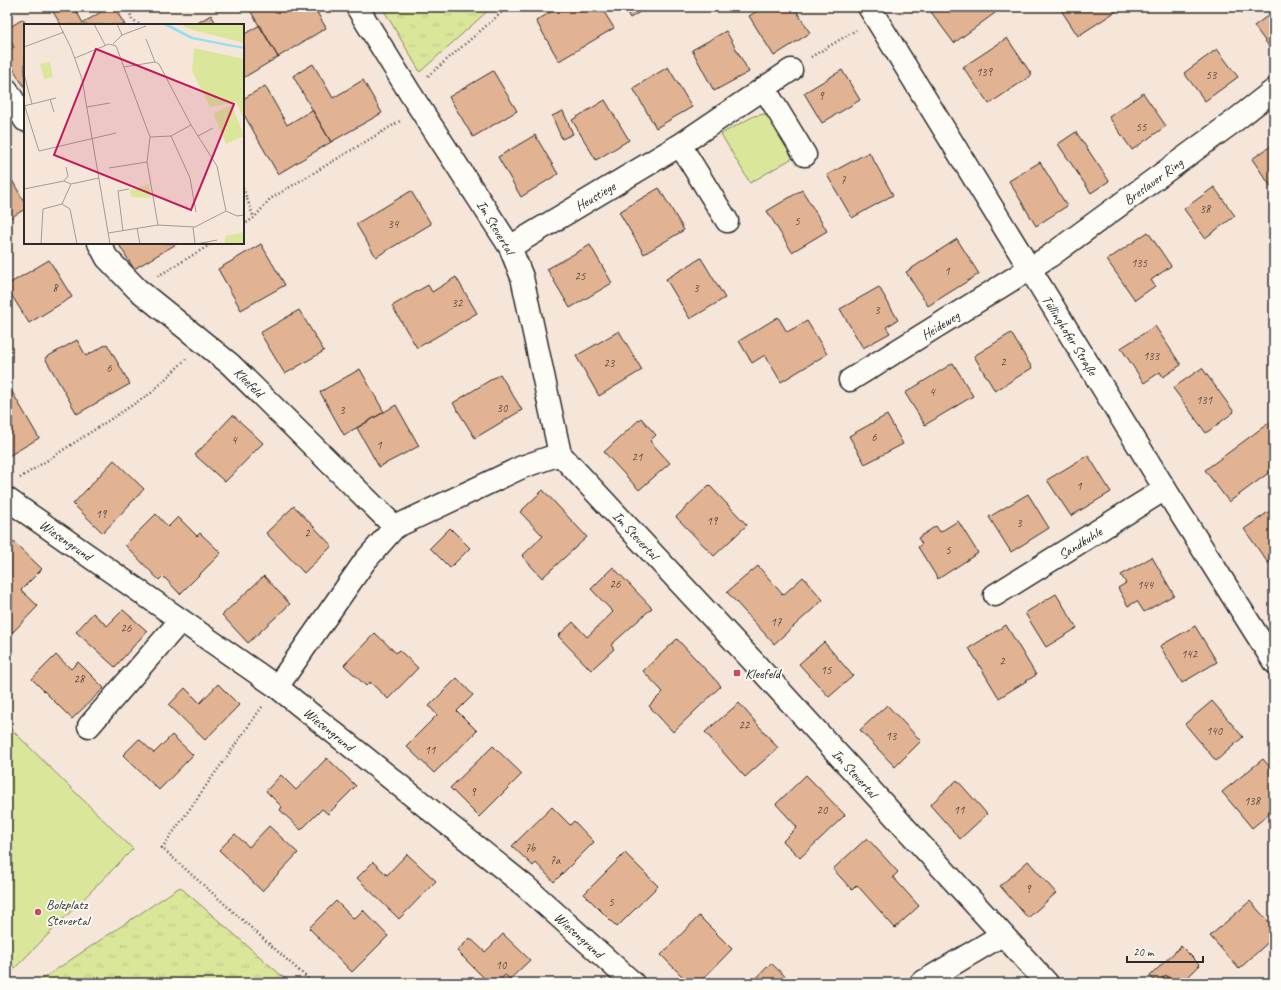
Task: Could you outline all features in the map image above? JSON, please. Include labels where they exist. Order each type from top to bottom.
[{"type":"street","name":"Im Stevertal","points":[[357,7],[415,101],[510,247],[522,277],[560,454],[745,652],[1047,983]]},
{"type":"street","name":"Tüllinghofer Straße","points":[[872,13],[1165,489],[1274,662]]},
{"type":"street","name":"Heustiege","points":[[510,247],[680,145],[791,70]]},
{"type":"street","points":[[764,88],[805,155]]},
{"type":"street","points":[[7,90],[24,118]]},
{"type":"street","name":"Breslauer Ring","points":[[1029,268],[1050,256],[1075,238],[1233,122],[1274,90]]},
{"type":"street","points":[[680,145],[727,221]]},
{"type":"street","name":"Kleefeld","points":[[100,244],[108,258],[137,289],[230,364],[395,527]]},
{"type":"street","name":"Heideweg","points":[[850,380],[1029,268]]},
{"type":"street","points":[[276,687],[365,561],[395,527],[522,467],[560,454]]},
{"type":"street","name":"Sandkuhle","points":[[995,595],[1165,489]]},
{"type":"street","name":"Wiesengrund","points":[[10,491],[181,620],[276,687],[524,886],[633,983]]},
{"type":"street","points":[[89,726],[181,620]]},
{"type":"street","points":[[921,983],[1002,935]]},
{"type":"path","points":[[128,7],[132,19],[139,24]]},
{"type":"path","points":[[244,224],[254,218],[270,199],[415,101],[508,7]]},
{"type":"path","points":[[791,70],[837,41],[872,13]]},
{"type":"path","points":[[244,191],[254,218]]},
{"type":"path","points":[[137,289],[211,244]]},
{"type":"path","points":[[10,491],[151,393],[203,342]]},
{"type":"path","points":[[276,687],[162,848],[313,983]]},
{"type":"green space","points":[[382,7],[492,7],[420,72]]},
{"type":"green space","points":[[764,114],[775,123],[796,156],[750,183],[721,134],[754,116]]},
{"type":"green space","name":"Bolzplatz Stevertal","points":[[7,725],[133,849],[7,976]]},
{"type":"green space","points":[[180,887],[290,983],[36,983]]},
{"type":"building","points":[[50,7],[74,7],[83,23],[109,7],[114,7],[124,24],[60,24]]},
{"type":"building","points":[[248,7],[275,7],[277,10],[282,7],[314,7],[326,28],[278,57]]},
{"type":"building","points":[[559,7],[601,7],[614,28],[559,61],[536,21]]},
{"type":"building","points":[[624,7],[648,7],[630,18]]},
{"type":"building","points":[[764,7],[794,7],[810,33],[774,56],[749,16]]},
{"type":"building","points":[[937,7],[990,7],[995,13],[954,43],[931,12]]},
{"type":"building","points":[[1059,7],[1116,7],[1118,10],[1078,36]]},
{"type":"building","points":[[1274,11],[1274,53],[1254,26]]},
{"type":"building","points":[[211,15],[216,24],[196,24]]},
{"type":"building","points":[[23,19],[26,24],[24,24],[24,86],[7,59],[7,51],[14,47],[7,35],[7,29]]},
{"type":"building","points":[[260,25],[278,57],[244,77],[244,34]]},
{"type":"building","points":[[726,31],[749,72],[714,91],[692,50]]},
{"type":"building","points":[[1007,38],[1032,75],[989,104],[963,67]]},
{"type":"building","points":[[1217,49],[1238,77],[1205,101],[1184,73]]},
{"type":"building","points":[[313,64],[333,98],[363,80],[382,113],[331,142],[293,76]]},
{"type":"building","points":[[668,67],[692,107],[656,128],[633,88]]},
{"type":"building","points":[[842,70],[860,100],[822,123],[804,93]]},
{"type":"building","points":[[493,71],[517,111],[473,137],[449,97]]},
{"type":"building","points":[[265,86],[287,125],[312,110],[331,142],[278,174],[244,115],[244,98]]},
{"type":"building","points":[[1143,93],[1166,126],[1132,150],[1109,117]]},
{"type":"building","points":[[605,100],[629,140],[596,160],[572,120]]},
{"type":"building","points":[[563,111],[573,134],[562,139],[552,116]]},
{"type":"building","points":[[1076,132],[1109,181],[1091,193],[1058,144]]},
{"type":"building","points":[[535,135],[558,174],[521,197],[498,157]]},
{"type":"building","points":[[1274,144],[1274,191],[1252,159]]},
{"type":"building","points":[[869,152],[893,195],[852,218],[827,175]]},
{"type":"building","points":[[1040,162],[1067,206],[1036,226],[1009,181]]},
{"type":"building","points":[[9,175],[24,201],[24,210],[7,220],[7,177]]},
{"type":"building","points":[[1214,187],[1235,216],[1205,238],[1184,209]]},
{"type":"building","points":[[659,188],[684,230],[644,254],[619,212]]},
{"type":"building","points":[[802,190],[827,231],[792,252],[767,211]]},
{"type":"building","points":[[411,191],[431,224],[376,257],[356,224]]},
{"type":"building","points":[[1148,232],[1171,266],[1151,280],[1155,286],[1135,300],[1107,260]]},
{"type":"building","points":[[957,239],[979,274],[928,306],[906,272]]},
{"type":"building","points":[[119,244],[176,244],[134,269]]},
{"type":"building","points":[[261,244],[285,285],[241,310],[218,269]]},
{"type":"building","points":[[590,245],[612,283],[570,308],[547,269]]},
{"type":"building","points":[[701,258],[725,298],[690,319],[666,279]]},
{"type":"building","points":[[49,260],[72,297],[29,323],[7,288],[7,285]]},
{"type":"building","points":[[456,277],[477,313],[417,348],[392,306],[428,285],[432,292]]},
{"type":"building","points":[[879,287],[898,320],[886,327],[890,333],[863,348],[840,309]]},
{"type":"building","points":[[299,310],[324,351],[285,374],[260,333]]},
{"type":"building","points":[[778,317],[787,332],[807,321],[827,354],[781,382],[765,355],[752,363],[739,341]]},
{"type":"building","points":[[1155,326],[1181,365],[1163,377],[1160,372],[1144,383],[1121,348]]},
{"type":"building","points":[[619,331],[642,370],[599,396],[576,356]]},
{"type":"building","points":[[1011,333],[1032,368],[995,391],[974,356]]},
{"type":"building","points":[[77,340],[86,356],[107,344],[130,384],[77,414],[45,358]]},
{"type":"building","points":[[953,363],[973,396],[925,425],[905,393]]},
{"type":"building","points":[[1202,368],[1234,412],[1206,433],[1173,388]]},
{"type":"building","points":[[360,369],[384,412],[344,435],[320,392]]},
{"type":"building","points":[[500,374],[522,410],[475,438],[453,403]]},
{"type":"building","points":[[11,390],[39,438],[7,457],[7,392]]},
{"type":"building","points":[[396,405],[419,446],[379,467],[357,428]]},
{"type":"building","points":[[233,415],[263,443],[225,482],[195,455]]},
{"type":"building","points":[[887,415],[903,444],[865,464],[849,436]]},
{"type":"building","points":[[641,418],[656,435],[650,441],[670,463],[639,490],[604,452]]},
{"type":"building","points":[[1274,419],[1274,469],[1229,502],[1205,470]]},
{"type":"building","points":[[1088,455],[1111,492],[1071,516],[1047,480]]},
{"type":"building","points":[[114,460],[144,489],[103,533],[73,504]]},
{"type":"building","points":[[709,485],[747,525],[714,556],[676,517]]},
{"type":"building","points":[[543,490],[587,537],[542,578],[522,556],[543,536],[520,512]]},
{"type":"building","points":[[1028,494],[1049,528],[1011,552],[989,517]]},
{"type":"building","points":[[294,506],[332,546],[304,573],[266,533]]},
{"type":"building","points":[[1274,508],[1274,559],[1268,563],[1244,529]]},
{"type":"building","points":[[156,514],[168,527],[178,517],[197,536],[200,533],[221,553],[180,594],[163,576],[159,580],[125,545]]},
{"type":"building","points":[[958,521],[978,553],[938,579],[918,547],[922,544],[918,538],[936,526],[940,532]]},
{"type":"building","points":[[450,528],[470,548],[450,568],[430,548]]},
{"type":"building","points":[[14,542],[42,569],[21,590],[38,606],[13,632],[7,626],[7,549]]},
{"type":"building","points":[[1152,557],[1174,595],[1144,612],[1137,601],[1128,606],[1118,588],[1126,583],[1121,575]]},
{"type":"building","points":[[758,566],[783,595],[803,577],[823,600],[774,644],[727,592]]},
{"type":"building","points":[[613,567],[652,608],[611,645],[614,649],[591,670],[558,636],[573,622],[587,637],[613,612],[591,589]]},
{"type":"building","points":[[264,576],[290,604],[248,643],[222,615]]},
{"type":"building","points":[[1056,594],[1077,628],[1046,647],[1025,613]]},
{"type":"building","points":[[123,610],[147,631],[115,667],[76,632],[93,613],[107,626]]},
{"type":"building","points":[[1006,625],[1036,675],[999,698],[969,648]]},
{"type":"building","points":[[1195,626],[1217,662],[1182,683],[1160,646]]},
{"type":"building","points":[[375,633],[396,653],[399,650],[418,668],[388,699],[370,682],[366,686],[344,665]]},
{"type":"building","points":[[677,639],[721,686],[673,732],[649,706],[663,692],[643,671]]},
{"type":"building","points":[[824,642],[853,676],[829,697],[799,664]]},
{"type":"building","points":[[56,655],[71,669],[78,662],[104,688],[72,719],[32,679]]},
{"type":"building","points":[[457,678],[473,695],[457,711],[477,731],[434,773],[406,746],[437,715],[429,706]]},
{"type":"building","points":[[218,684],[239,705],[205,740],[169,705],[185,688],[200,703]]},
{"type":"building","points":[[1212,701],[1243,737],[1216,761],[1185,724]]},
{"type":"building","points":[[739,703],[778,748],[745,777],[705,732]]},
{"type":"building","points":[[887,705],[921,741],[895,767],[860,730]]},
{"type":"building","points":[[172,735],[193,755],[159,790],[123,755],[139,739],[154,753]]},
{"type":"building","points":[[493,746],[522,774],[479,817],[450,788]]},
{"type":"building","points":[[327,758],[356,786],[328,814],[322,809],[301,830],[280,810],[282,807],[266,791],[281,775],[296,790]]},
{"type":"building","points":[[1263,759],[1274,772],[1274,810],[1252,828],[1222,792]]},
{"type":"building","points":[[806,775],[845,815],[800,858],[783,841],[797,827],[776,804]]},
{"type":"building","points":[[957,780],[987,814],[960,839],[930,805]]},
{"type":"building","points":[[552,807],[570,825],[574,821],[594,842],[554,882],[536,863],[533,866],[512,846]]},
{"type":"building","points":[[269,826],[298,853],[262,891],[219,850],[235,834],[249,847]]},
{"type":"building","points":[[867,838],[898,872],[893,877],[919,906],[895,928],[857,885],[852,890],[833,869]]},
{"type":"building","points":[[625,853],[658,886],[617,927],[584,894]]},
{"type":"building","points":[[407,854],[436,881],[399,919],[357,878],[373,862],[387,875]]},
{"type":"building","points":[[1028,861],[1056,893],[1028,918],[1000,886]]},
{"type":"building","points":[[336,901],[354,919],[363,910],[388,936],[352,972],[309,928]]},
{"type":"building","points":[[1250,901],[1274,928],[1274,937],[1239,969],[1210,936]]},
{"type":"building","points":[[699,916],[732,949],[699,983],[689,983],[661,955]]},
{"type":"building","points":[[503,934],[530,960],[510,979],[505,975],[497,983],[489,983],[457,951],[470,938],[485,952]]},
{"type":"building","points":[[1181,946],[1200,965],[1182,983],[1173,983],[1166,975],[1157,983],[1150,976]]},
{"type":"building","points":[[771,963],[792,983],[752,983]]},
{"type":"building","points":[[1166,975],[1173,983],[1158,983]]},
{"type":"place","name":"Kleefeld","points":[[737,673]]},
{"type":"place","name":"Bolzplatz Stevertal","points":[[38,912]]}]
